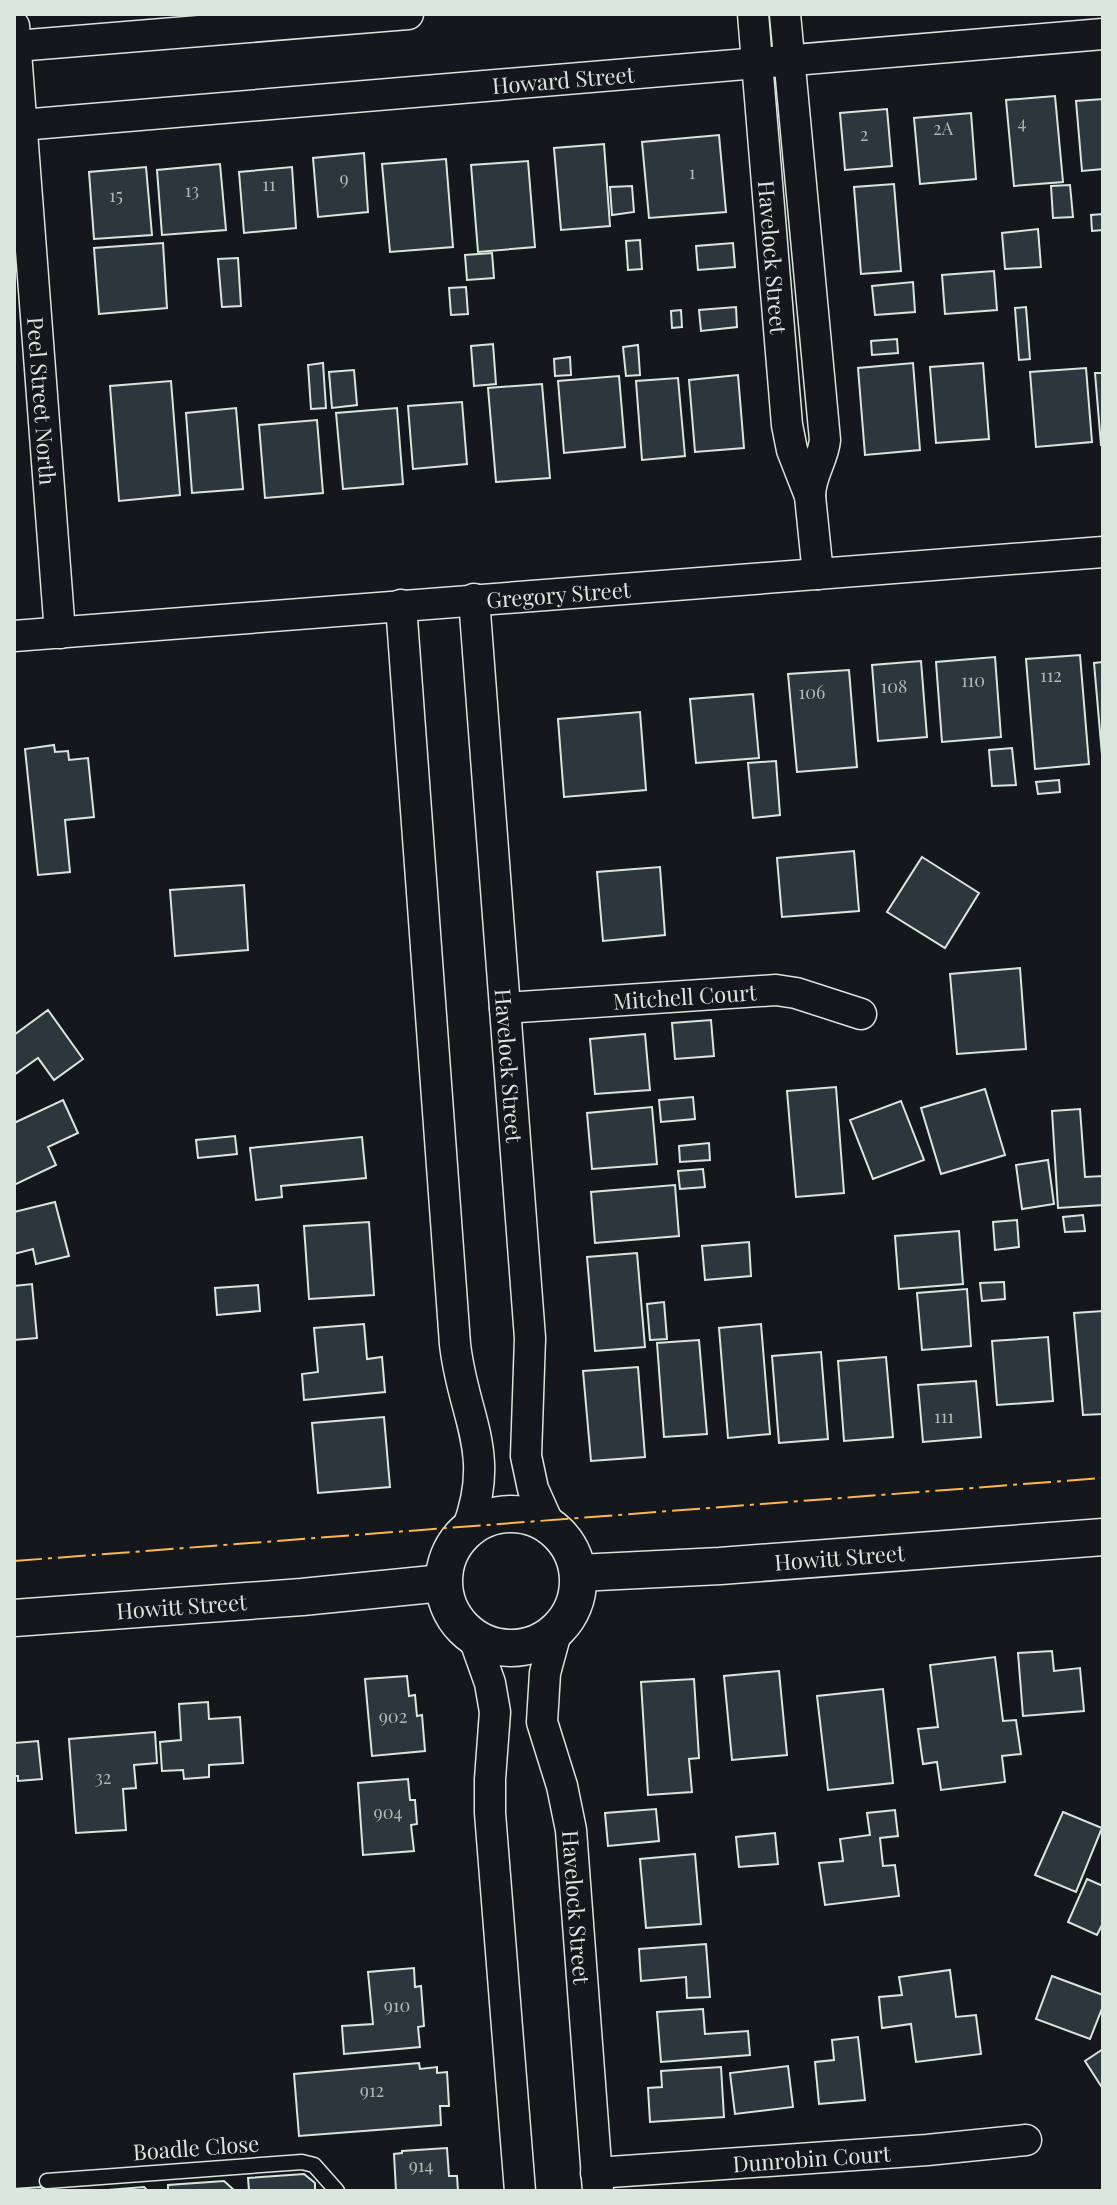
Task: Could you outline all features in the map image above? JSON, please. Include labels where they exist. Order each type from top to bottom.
[{"type":"street","points":[[15,36],[408,14]]},
{"type":"street","name":"Havelock Street","points":[[753,14],[787,425],[792,450],[810,496]]},
{"type":"street","name":"Havelock Street","points":[[785,14],[825,440],[810,496],[818,574]]},
{"type":"street","name":"Howard Street","points":[[21,125],[1103,34]]},
{"type":"street","name":"Peel Street North","points":[[15,36],[16,82],[60,633]]},
{"type":"street","name":"Gregory Street","points":[[14,636],[1103,552]]},
{"type":"street","name":"Havelock Street","points":[[474,599],[530,1338],[526,1456],[533,1489],[550,1527]]},
{"type":"street","points":[[401,605],[455,1344],[479,1445],[477,1495],[467,1530]]},
{"type":"street","name":"Mitchell Court","points":[[505,1008],[776,990],[796,993],[861,1014]]},
{"type":"street","points":[[503,1514],[532,1518],[550,1527],[569,1547],[578,1573],[577,1591],[573,1608],[557,1629],[539,1642],[517,1648],[495,1646],[474,1638],[464,1630],[449,1608],[443,1583],[452,1548],[467,1530],[484,1519],[503,1514]]},
{"type":"street","name":"Howitt Street","points":[[578,1573],[735,1565],[1103,1537]]},
{"type":"street","name":"Howitt Street","points":[[14,1618],[302,1597],[443,1583]]},
{"type":"street","name":"Havelock Street","points":[[557,1629],[545,1673],[542,1722],[562,1786],[571,1830],[597,2182]]},
{"type":"street","points":[[474,1638],[490,1683],[495,1712],[490,1813],[520,2191]]},
{"type":"street","name":"Dunrobin Court","points":[[597,2182],[1026,2140]]},
{"type":"lane","name":"Boadle Close","points":[[47,2181],[302,2162],[314,2165],[337,2191]]},
{"type":"building","points":[[1055,96],[1063,182],[1014,186],[1006,100]]},
{"type":"building","points":[[1103,99],[1103,169],[1082,171],[1076,101]]},
{"type":"building","points":[[887,109],[892,166],[845,170],[840,113]]},
{"type":"building","points":[[971,113],[976,179],[920,184],[914,118]]},
{"type":"building","points":[[719,135],[726,212],[649,218],[642,142]]},
{"type":"building","points":[[604,144],[610,226],[561,230],[554,148]]},
{"type":"building","points":[[364,153],[368,212],[318,217],[313,158]]},
{"type":"building","points":[[446,159],[453,247],[390,252],[382,164]]},
{"type":"building","points":[[528,161],[535,247],[478,252],[471,165]]},
{"type":"building","points":[[220,164],[226,230],[162,235],[157,170]]},
{"type":"building","points":[[146,167],[152,235],[94,239],[89,172]]},
{"type":"building","points":[[292,167],[296,228],[244,233],[239,172]]},
{"type":"building","points":[[894,184],[901,271],[861,274],[854,187]]},
{"type":"building","points":[[1070,185],[1073,217],[1053,218],[1051,186]]},
{"type":"building","points":[[632,186],[634,212],[612,215],[610,187]]},
{"type":"building","points":[[1103,214],[1103,230],[1092,231],[1091,215]]},
{"type":"building","points":[[1038,229],[1041,267],[1005,269],[1002,233]]},
{"type":"building","points":[[640,240],[642,269],[628,270],[626,241]]},
{"type":"building","points":[[163,243],[167,308],[99,314],[94,248]]},
{"type":"building","points":[[733,243],[735,267],[698,270],[696,246]]},
{"type":"building","points":[[492,253],[494,278],[467,280],[465,255]]},
{"type":"building","points":[[238,258],[241,306],[222,307],[218,259]]},
{"type":"building","points":[[994,271],[997,310],[945,314],[942,275]]},
{"type":"building","points":[[913,282],[915,312],[875,315],[872,286]]},
{"type":"building","points":[[466,287],[468,314],[451,315],[449,288]]},
{"type":"building","points":[[736,307],[737,327],[701,331],[699,310]]},
{"type":"building","points":[[1026,307],[1030,359],[1019,360],[1015,308]]},
{"type":"building","points":[[681,310],[682,327],[672,328],[671,311]]},
{"type":"building","points":[[897,339],[898,353],[872,355],[871,341]]},
{"type":"building","points":[[493,344],[496,384],[474,386],[471,346]]},
{"type":"building","points":[[638,345],[640,375],[626,376],[623,347]]},
{"type":"building","points":[[570,357],[571,375],[555,376],[554,359]]},
{"type":"building","points":[[323,363],[326,408],[311,409],[308,365]]},
{"type":"building","points":[[913,363],[920,450],[865,455],[858,368]]},
{"type":"building","points":[[983,363],[989,439],[936,443],[930,367]]},
{"type":"building","points":[[1086,368],[1092,442],[1036,447],[1030,372]]},
{"type":"building","points":[[354,370],[357,405],[332,408],[329,372]]},
{"type":"building","points":[[1095,373],[1103,373],[1103,445],[1101,445]]},
{"type":"building","points":[[738,375],[744,448],[695,452],[689,380]]},
{"type":"building","points":[[619,376],[625,447],[564,453],[558,381]]},
{"type":"building","points":[[678,378],[685,456],[642,460],[636,381]]},
{"type":"building","points":[[171,381],[180,495],[119,501],[110,386]]},
{"type":"building","points":[[542,384],[550,478],[496,482],[488,388]]},
{"type":"building","points":[[462,402],[467,464],[413,469],[408,406]]},
{"type":"building","points":[[236,408],[243,489],[192,493],[186,413]]},
{"type":"building","points":[[397,408],[403,484],[343,489],[336,413]]},
{"type":"building","points":[[317,420],[323,493],[265,498],[259,425]]},
{"type":"building","points":[[1080,655],[1089,764],[1035,769],[1026,659]]},
{"type":"building","points":[[995,657],[1001,737],[942,742],[936,662]]},
{"type":"building","points":[[921,661],[927,737],[878,741],[872,665]]},
{"type":"building","points":[[1103,662],[1103,755],[1102,755],[1094,663]]},
{"type":"building","points":[[849,670],[857,767],[797,772],[788,674]]},
{"type":"building","points":[[753,694],[759,758],[696,763],[690,699]]},
{"type":"building","points":[[640,712],[646,790],[564,797],[558,719]]},
{"type":"building","points":[[54,745],[55,752],[68,751],[69,760],[88,758],[94,817],[65,820],[70,872],[38,875],[25,749]]},
{"type":"building","points":[[1012,748],[1016,785],[992,786],[989,750]]},
{"type":"building","points":[[776,761],[780,815],[753,818],[748,763]]},
{"type":"building","points":[[1059,780],[1060,792],[1038,794],[1036,782]]},
{"type":"building","points":[[854,851],[859,911],[782,917],[777,858]]},
{"type":"building","points":[[922,857],[979,893],[945,948],[887,912]]},
{"type":"building","points":[[660,867],[665,935],[603,941],[597,872]]},
{"type":"building","points":[[244,885],[248,950],[175,956],[170,890]]},
{"type":"building","points":[[1020,968],[1026,1049],[957,1054],[950,974]]},
{"type":"building","points":[[48,1010],[83,1059],[54,1080],[38,1058],[14,1075],[14,1035]]},
{"type":"building","points":[[711,1020],[714,1056],[675,1059],[672,1023]]},
{"type":"building","points":[[645,1034],[650,1090],[595,1094],[590,1039]]},
{"type":"building","points":[[836,1087],[844,1193],[796,1197],[787,1091]]},
{"type":"building","points":[[985,1089],[1005,1155],[941,1174],[921,1108]]},
{"type":"building","points":[[693,1097],[695,1119],[661,1122],[659,1100]]},
{"type":"building","points":[[63,1100],[78,1133],[48,1147],[56,1165],[14,1185],[14,1123]]},
{"type":"building","points":[[901,1101],[924,1160],[873,1179],[850,1120]]},
{"type":"building","points":[[652,1107],[657,1164],[592,1169],[587,1113]]},
{"type":"building","points":[[1080,1109],[1085,1177],[1103,1176],[1103,1205],[1058,1208],[1052,1111]]},
{"type":"building","points":[[235,1136],[237,1154],[198,1158],[196,1140]]},
{"type":"building","points":[[362,1137],[366,1178],[281,1186],[282,1197],[256,1200],[250,1148]]},
{"type":"building","points":[[709,1143],[710,1160],[680,1162],[679,1146]]},
{"type":"building","points":[[1048,1160],[1054,1204],[1022,1209],[1016,1165]]},
{"type":"building","points":[[703,1169],[705,1187],[680,1189],[678,1171]]},
{"type":"building","points":[[675,1185],[679,1236],[595,1243],[591,1192]]},
{"type":"building","points":[[55,1202],[69,1256],[36,1264],[33,1249],[14,1254],[14,1212]]},
{"type":"building","points":[[1083,1215],[1085,1231],[1065,1232],[1063,1217]]},
{"type":"building","points":[[1017,1220],[1019,1247],[995,1250],[993,1222]]},
{"type":"building","points":[[369,1222],[374,1295],[309,1299],[304,1226]]},
{"type":"building","points":[[959,1231],[963,1284],[899,1289],[895,1236]]},
{"type":"building","points":[[749,1242],[751,1276],[705,1280],[702,1246]]},
{"type":"building","points":[[637,1253],[645,1347],[595,1351],[587,1257]]},
{"type":"building","points":[[1004,1282],[1005,1299],[982,1301],[980,1283]]},
{"type":"building","points":[[32,1284],[37,1338],[14,1340],[14,1286]]},
{"type":"building","points":[[258,1285],[260,1311],[217,1315],[215,1288]]},
{"type":"building","points":[[967,1289],[971,1346],[922,1350],[917,1293]]},
{"type":"building","points":[[664,1302],[667,1339],[650,1340],[647,1304]]},
{"type":"building","points":[[1103,1311],[1103,1414],[1083,1415],[1074,1313]]},
{"type":"building","points":[[364,1324],[367,1359],[382,1357],[385,1392],[304,1400],[302,1374],[318,1372],[314,1328]]},
{"type":"building","points":[[761,1324],[770,1434],[728,1438],[719,1328]]},
{"type":"building","points":[[1048,1337],[1053,1401],[997,1405],[992,1341]]},
{"type":"building","points":[[699,1340],[707,1434],[664,1437],[657,1343]]},
{"type":"building","points":[[821,1352],[828,1439],[779,1443],[772,1356]]},
{"type":"building","points":[[886,1357],[893,1437],[844,1441],[838,1361]]},
{"type":"building","points":[[638,1367],[645,1457],[591,1461],[583,1371]]},
{"type":"building","points":[[976,1381],[981,1437],[923,1442],[918,1385]]},
{"type":"building","points":[[384,1417],[390,1487],[318,1493],[312,1423]]},
{"type":"building","points":[[1052,1651],[1054,1671],[1080,1668],[1084,1711],[1023,1716],[1018,1653]]},
{"type":"building","points":[[995,1657],[1003,1721],[1016,1720],[1021,1754],[1002,1756],[1005,1782],[941,1790],[937,1762],[923,1764],[918,1729],[938,1727],[930,1665]]},
{"type":"building","points":[[779,1671],[787,1755],[732,1760],[724,1676]]},
{"type":"building","points":[[407,1676],[409,1696],[415,1695],[417,1716],[422,1715],[425,1751],[372,1756],[365,1679]]},
{"type":"building","points":[[694,1679],[699,1758],[689,1759],[692,1792],[648,1795],[641,1682]]},
{"type":"building","points":[[883,1689],[893,1783],[828,1790],[817,1696]]},
{"type":"building","points":[[208,1702],[209,1719],[240,1717],[243,1763],[209,1765],[209,1777],[184,1779],[183,1770],[162,1771],[160,1742],[181,1740],[179,1704]]},
{"type":"building","points":[[155,1732],[157,1763],[134,1765],[136,1788],[123,1789],[126,1830],[76,1833],[69,1739]]},
{"type":"building","points":[[14,1736],[15,1743],[38,1741],[42,1779],[18,1781],[18,1776],[14,1776]]},
{"type":"building","points":[[408,1779],[410,1800],[415,1800],[417,1824],[411,1825],[414,1851],[363,1855],[358,1783]]},
{"type":"building","points":[[656,1809],[659,1841],[608,1846],[605,1813]]},
{"type":"building","points":[[895,1810],[898,1836],[880,1838],[883,1866],[895,1865],[899,1896],[825,1905],[819,1863],[843,1861],[840,1839],[870,1835],[867,1813]]},
{"type":"building","points":[[1063,1812],[1102,1828],[1076,1892],[1035,1875]]},
{"type":"building","points":[[775,1833],[778,1864],[739,1867],[736,1837]]},
{"type":"building","points":[[695,1854],[701,1924],[646,1928],[640,1859]]},
{"type":"building","points":[[1087,1879],[1103,1886],[1103,1923],[1097,1935],[1068,1922]]},
{"type":"building","points":[[706,1944],[710,1997],[687,1998],[686,1977],[641,1981],[639,1949]]},
{"type":"building","points":[[414,1968],[415,1987],[421,1986],[424,2026],[418,2027],[420,2047],[344,2054],[342,2026],[373,2024],[368,1972]]},
{"type":"building","points":[[950,1970],[956,2017],[976,2015],[981,2054],[916,2062],[911,2024],[882,2028],[879,1997],[902,1995],[899,1977]]},
{"type":"building","points":[[1052,1976],[1103,1995],[1103,2006],[1090,2039],[1036,2019]]},
{"type":"building","points":[[703,2009],[705,2034],[748,2031],[750,2055],[661,2062],[657,2012]]},
{"type":"building","points":[[858,2037],[865,2100],[819,2104],[815,2062],[834,2060],[832,2040]]},
{"type":"building","points":[[1103,2049],[1103,2085],[1101,2086],[1085,2061]]},
{"type":"building","points":[[419,2063],[420,2069],[437,2067],[437,2073],[447,2072],[449,2106],[440,2106],[441,2125],[299,2136],[294,2074]]},
{"type":"building","points":[[788,2066],[793,2107],[735,2114],[730,2073]]},
{"type":"building","points":[[721,2067],[724,2117],[650,2122],[648,2088],[662,2087],[661,2071]]},
{"type":"building","points":[[447,2148],[449,2176],[457,2176],[458,2191],[396,2191],[394,2154]]},
{"type":"building","points":[[304,2174],[315,2183],[315,2191],[249,2191],[248,2178]]},
{"type":"building","points":[[224,2181],[235,2191],[168,2191],[168,2185]]},
{"type":"building","points":[[41,2187],[45,2191],[14,2191],[14,2189]]},
{"type":"building","points":[[144,2187],[148,2191],[95,2191]]},
{"type":"power","points":[[14,1561],[1103,1478]]}]
